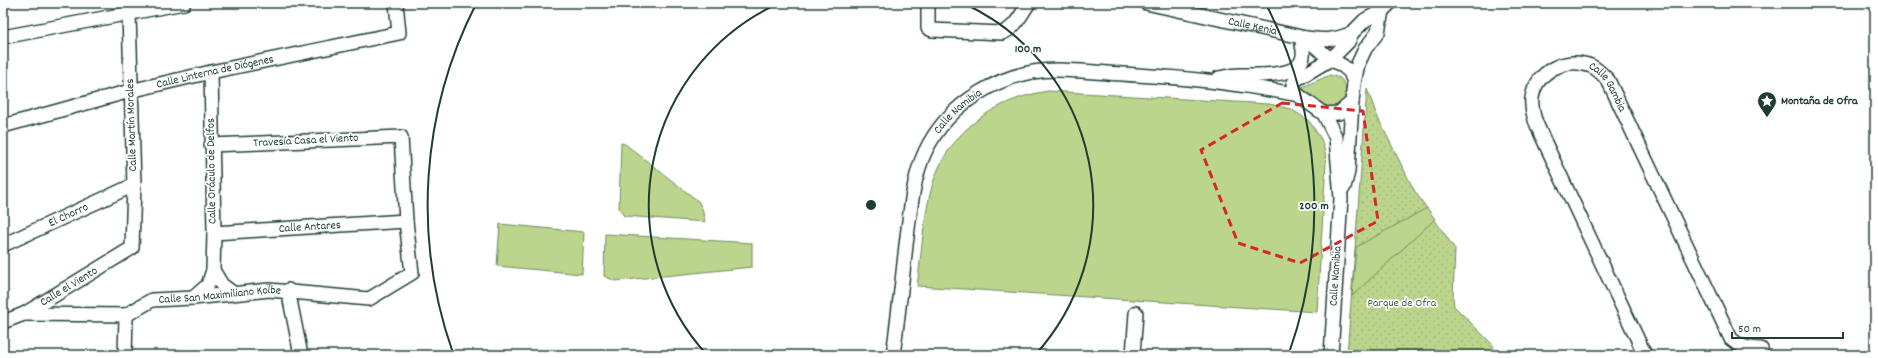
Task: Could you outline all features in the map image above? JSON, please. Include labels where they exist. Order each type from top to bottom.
[{"type":"street","points":[[3,37],[129,8],[184,3]]},
{"type":"street","name":"Calle Linterna de Diógenes","points":[[3,126],[130,91],[211,72],[399,33],[396,3]]},
{"type":"street","points":[[928,3],[928,28],[932,30],[1002,33],[1009,31],[1013,27],[1029,3]]},
{"type":"street","name":"Calle Kenia","points":[[1146,3],[1289,36],[1304,42],[1330,59]]},
{"type":"street","points":[[1386,7],[1378,32],[1358,64],[1352,102],[1339,113],[1324,114],[1298,95],[1294,90],[1293,84],[1297,79],[1330,59],[1348,42],[1352,33],[1365,20],[1386,7]]},
{"type":"street","name":"Calle Martín Morales","points":[[129,8],[130,91],[134,185],[132,248]]},
{"type":"street","points":[[1311,70],[1312,56],[1304,42],[1338,39],[1352,33]]},
{"type":"street","name":"Calle Namibia","points":[[1206,80],[1238,75],[1263,76],[1286,72],[1296,68],[1302,61],[1304,55],[1304,42]]},
{"type":"street","points":[[1330,59],[1343,66],[1350,72],[1354,83]]},
{"type":"street","name":"Calle Gambia","points":[[1645,355],[1546,145],[1532,110],[1535,88],[1544,74],[1558,65],[1574,63],[1592,66],[1601,72],[1608,80],[1731,339],[1740,346],[1748,349],[1761,350]]},
{"type":"street","name":"Calle Namibia","points":[[893,355],[911,203],[925,153],[942,126],[959,108],[978,94],[995,85],[1023,75],[1056,70],[1206,80],[1254,86],[1298,95]]},
{"type":"street","name":"Calle Oráculo de Delfos","points":[[193,298],[208,285],[213,270],[214,233],[211,145],[211,72]]},
{"type":"street","name":"Calle Namibia","points":[[1254,86],[1288,79],[1297,79]]},
{"type":"street","name":"Calle Namibia","points":[[1341,198],[1348,172],[1352,102]]},
{"type":"street","name":"Calle Namibia","points":[[1324,114],[1336,138],[1341,198],[1331,355]]},
{"type":"street","name":"Travesía Casa el Viento","points":[[211,145],[401,137],[406,221]]},
{"type":"street","name":"El Chorro","points":[[3,245],[134,185]]},
{"type":"street","name":"Calle Antares","points":[[214,233],[406,221]]},
{"type":"street","name":"Calle San Maximiliano Kolbe","points":[[126,315],[152,300],[193,298],[269,290],[288,290],[369,299],[412,274],[406,221]]},
{"type":"street","name":"Calle el Viento","points":[[3,322],[24,314],[132,248]]},
{"type":"street","points":[[213,270],[222,285],[232,293]]},
{"type":"street","points":[[288,290],[301,355]]},
{"type":"street","points":[[1133,355],[1136,312]]},
{"type":"street","points":[[24,314],[126,315],[125,355]]},
{"type":"highlighted area","points":[[1282,103],[1363,111],[1378,221],[1300,263],[1238,243],[1201,150]]},
{"type":"green space","points":[[1330,75],[1340,78],[1346,89],[1345,97],[1341,104],[1337,107],[1327,106],[1317,102],[1300,88]]},
{"type":"green space","name":"Parque de Ofra","points":[[1367,89],[1378,118],[1414,190],[1455,249],[1454,306],[1493,345],[1495,355],[1347,355]]},
{"type":"green space","points":[[1048,91],[1269,104],[1291,109],[1309,121],[1321,139],[1325,152],[1326,163],[1317,312],[917,286],[925,221],[933,183],[940,164],[950,148],[962,133],[977,120],[993,110],[1010,101],[1028,95]]},
{"type":"green space","points":[[621,143],[625,144],[698,201],[702,208],[705,222],[624,216],[619,208]]},
{"type":"green space","points":[[1427,208],[1435,219],[1352,296],[1356,247]]},
{"type":"green space","points":[[500,224],[584,232],[582,274],[497,266]]},
{"type":"green space","points":[[605,234],[752,243],[752,267],[615,281],[604,276]]},
{"type":"place","name":"Montaña de Ofra","points":[[1767,118]]}]
